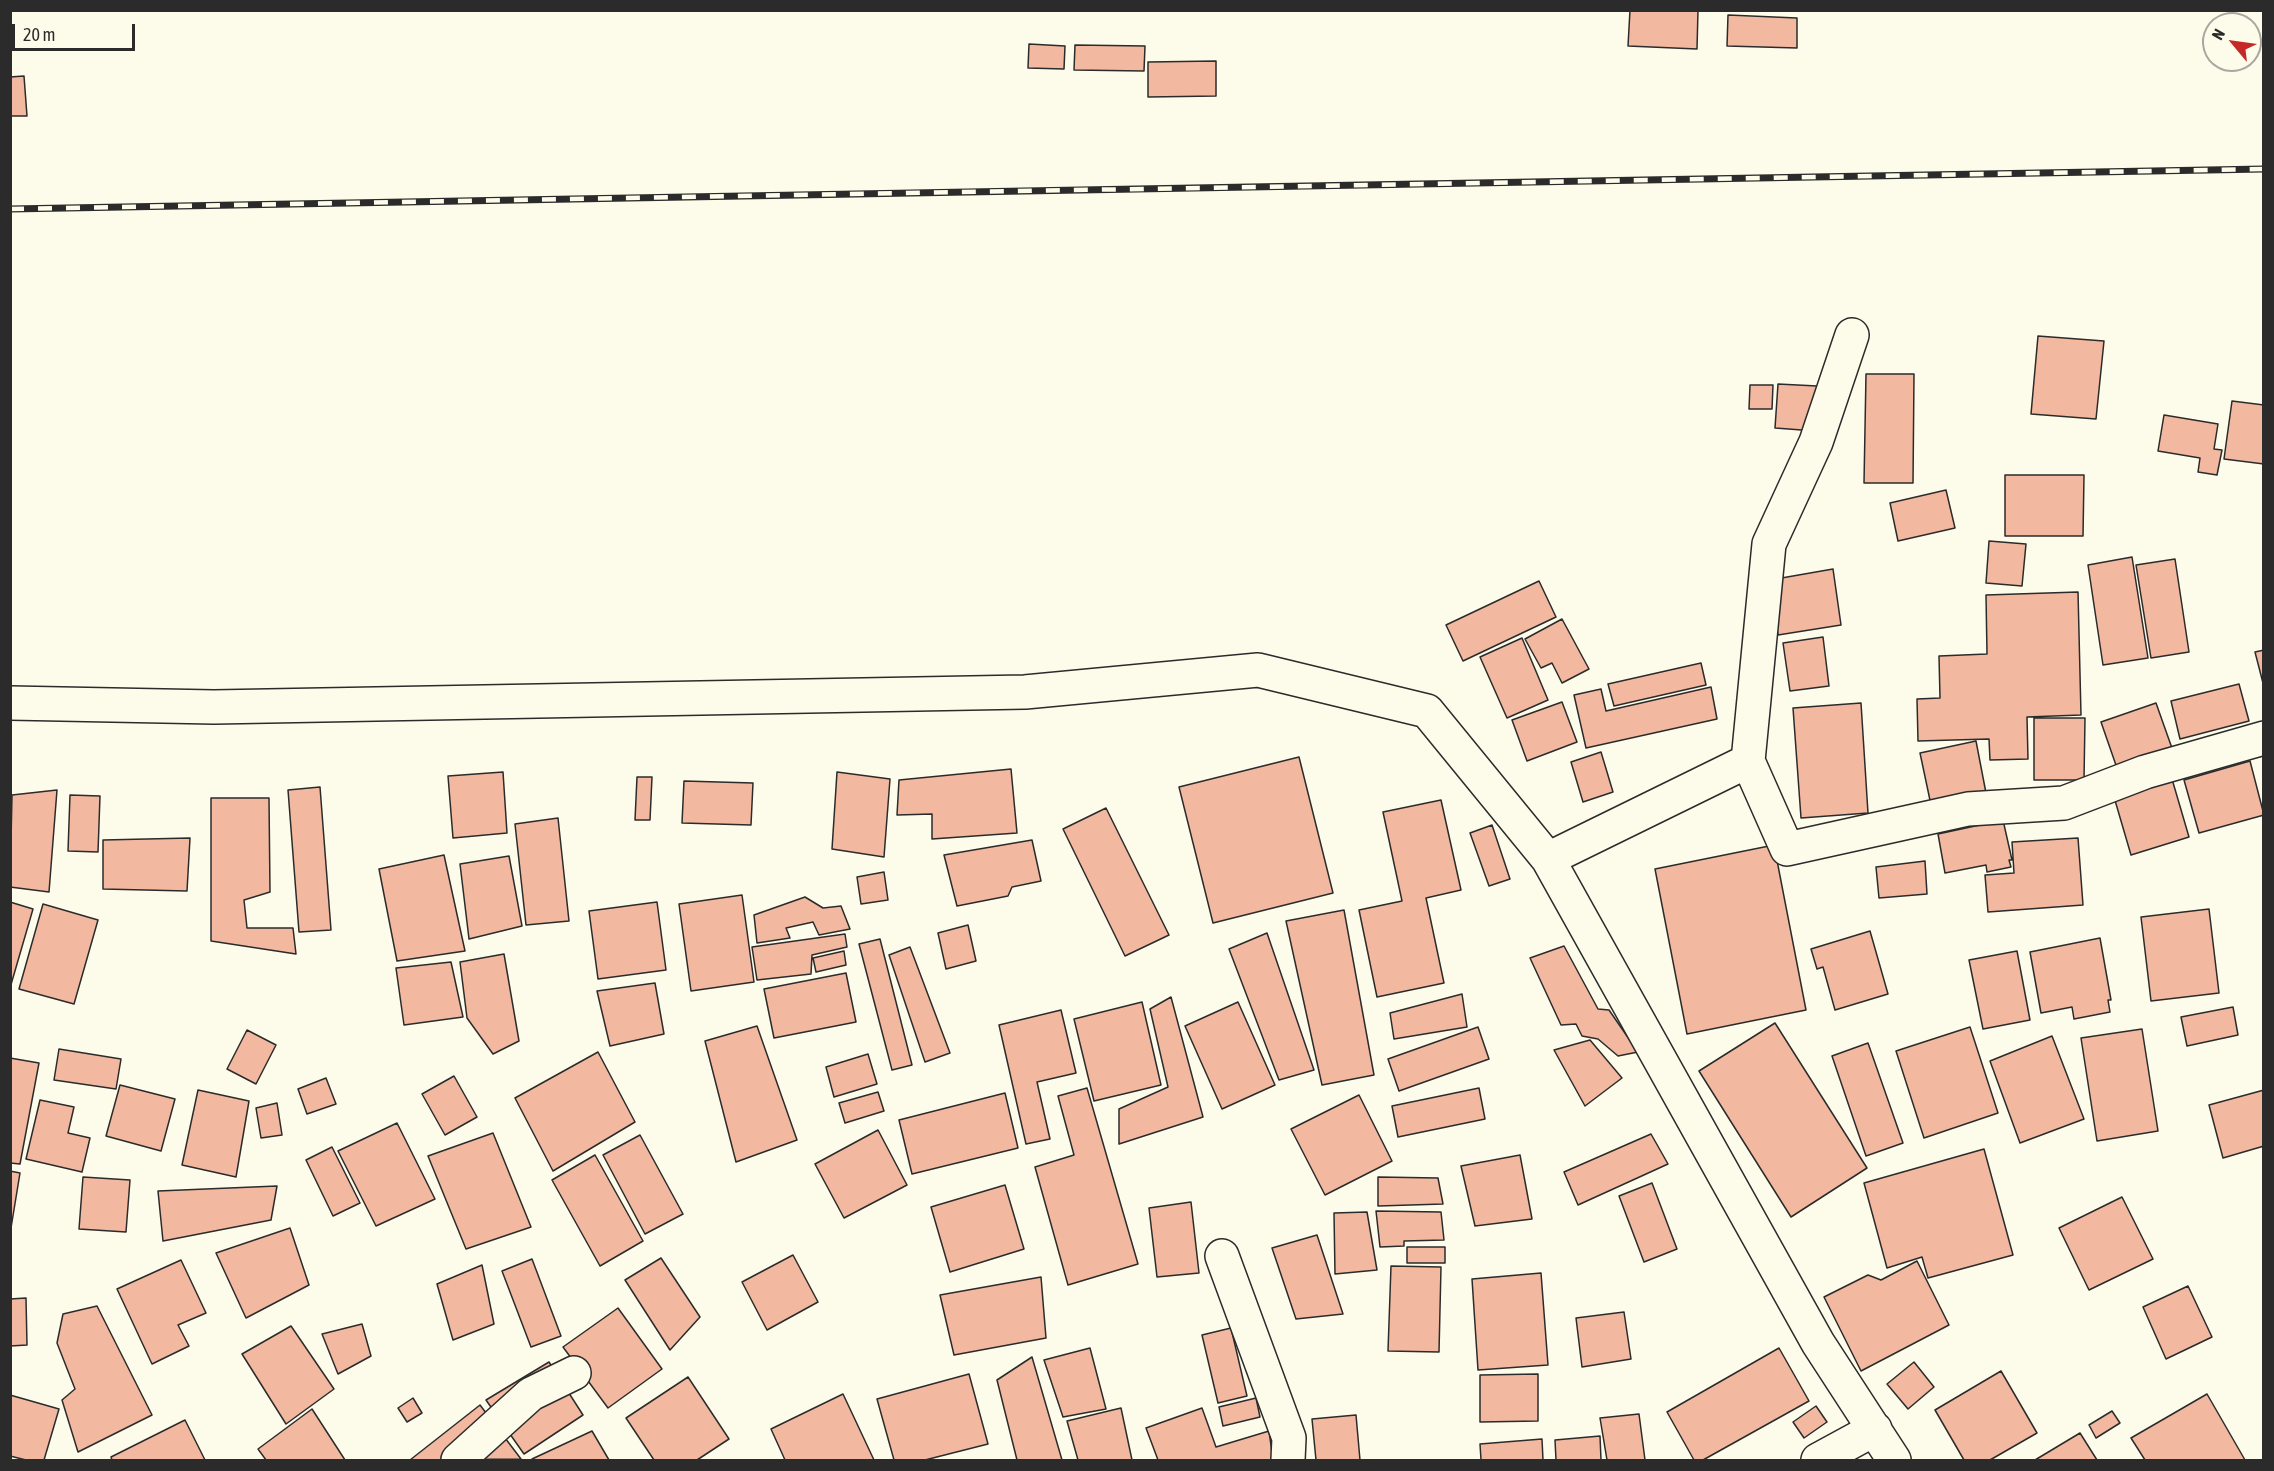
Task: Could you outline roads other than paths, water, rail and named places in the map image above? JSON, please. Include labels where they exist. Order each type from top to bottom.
[{"type":"street","points":[[1852,335],[1816,442],[1769,544],[1749,761],[1787,849],[1968,809],[2064,803],[2145,772],[2264,738]]},
{"type":"street","points":[[10,703],[214,707],[1024,692],[1258,670],[1426,711],[1548,859],[1818,1343],[1894,1461]]},
{"type":"street","points":[[1548,859],[1749,761]]},
{"type":"street","points":[[1222,1257],[1289,1438],[1288,1461]]},
{"type":"street","points":[[458,1461],[531,1394],[574,1372]]},
{"type":"street","points":[[1818,1461],[1875,1429]]},
{"type":"railway","points":[[10,209],[2264,169]]}]
